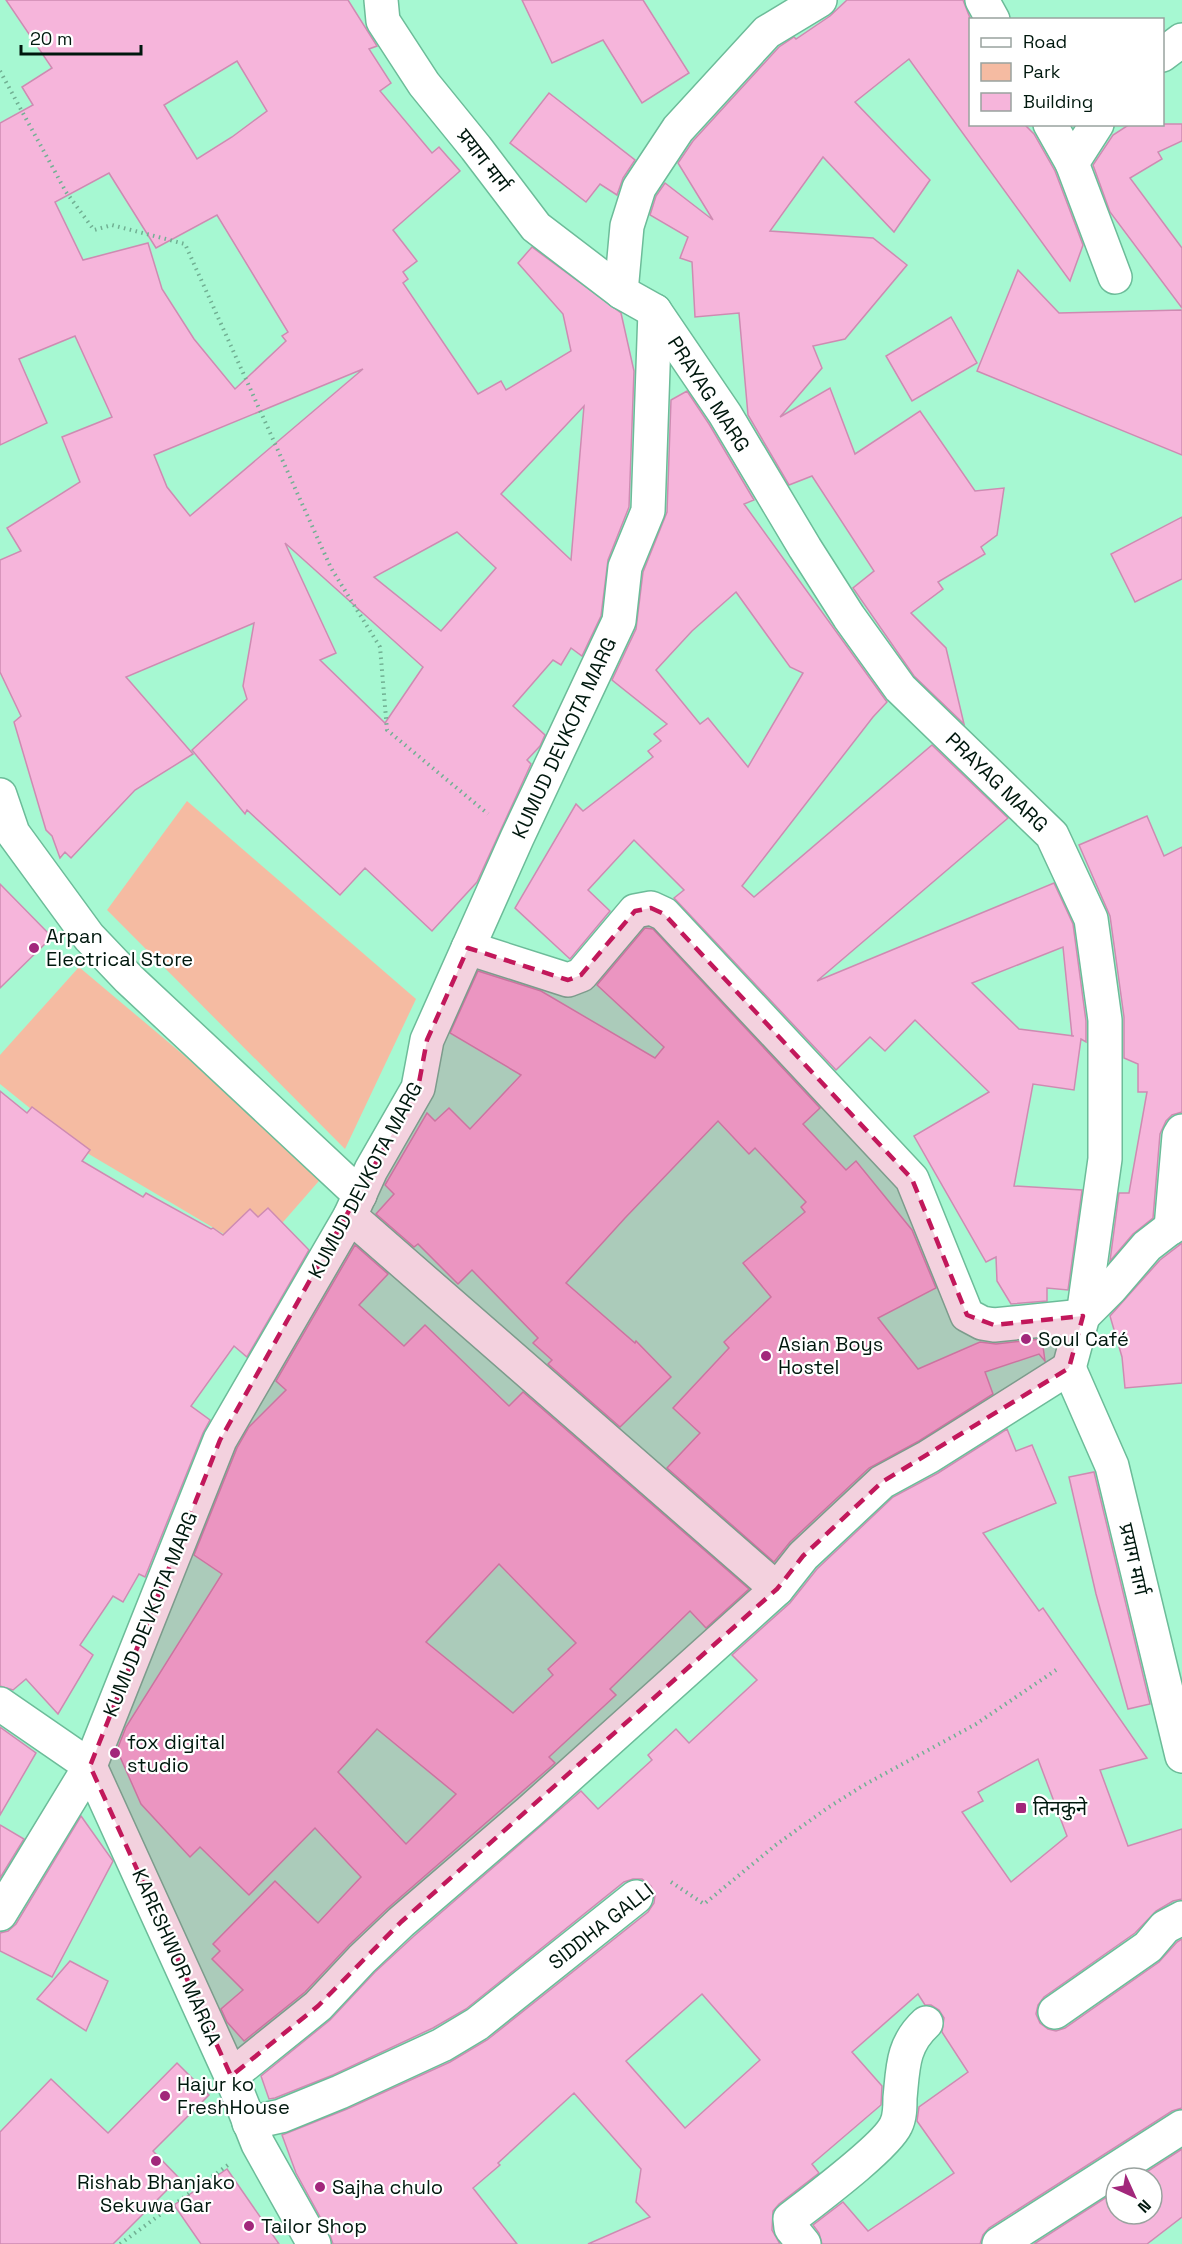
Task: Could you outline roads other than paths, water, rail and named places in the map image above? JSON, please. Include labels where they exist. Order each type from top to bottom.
[{"type":"street","name":"प्रयाग मार्ग","points":[[381,0],[383,21],[424,84],[536,227],[621,292]]},
{"type":"street","points":[[621,292],[627,226],[639,188],[678,129],[767,32],[820,0]]},
{"type":"street","points":[[982,0],[992,18]]},
{"type":"street","points":[[1164,54],[1182,40]]},
{"type":"street","points":[[1051,126],[1071,163],[1115,278]]},
{"type":"street","points":[[1071,163],[1096,126]]},
{"type":"street","name":"PRAYAG MARG","points":[[621,292],[655,311],[725,414],[804,548],[855,626],[900,688],[1052,835],[1091,919],[1104,1020],[1105,1159],[1083,1316],[1069,1368]]},
{"type":"street","name":"KUMUD DEVKOTA MARG","points":[[0,1914],[90,1766],[220,1440],[355,1205],[370,1170],[418,1088],[428,1040],[517,838],[619,621],[625,567],[648,512],[655,311]]},
{"type":"street","points":[[0,795],[6,837],[89,937],[129,979],[355,1205],[777,1589]]},
{"type":"street","points":[[468,948],[568,980],[580,975],[635,910],[651,908],[664,914],[912,1179],[967,1315],[982,1323],[994,1326],[1083,1316],[1147,1246],[1176,1223],[1179,1136],[1182,1131]]},
{"type":"street","name":"प्रयाग मार्ग","points":[[1069,1368],[1112,1466],[1182,1756]]},
{"type":"street","points":[[231,2076],[318,2006],[400,1922],[529,1812],[777,1589],[802,1556],[882,1482],[928,1457],[1069,1368]]},
{"type":"street","points":[[0,1704],[90,1766]]},
{"type":"street","name":"KARESHWOR MARGA","points":[[90,1766],[231,2076],[253,2133],[314,2244]]},
{"type":"street","name":"SIDDHA GALLI","points":[[253,2133],[280,2116],[340,2092],[442,2044],[477,2024],[636,1897]]},
{"type":"street","points":[[1055,2012],[1148,1947],[1165,1927],[1182,1918]]},
{"type":"street","points":[[804,2244],[791,2228],[790,2219],[883,2143],[896,2126],[903,2059],[916,2033],[926,2023]]},
{"type":"street","points":[[999,2244],[1182,2127]]},
{"type":"place","name":"Arpan Electrical Store","points":[[34,948]]},
{"type":"place","name":"Soul Café","points":[[1026,1339]]},
{"type":"place","name":"Asian Boys Hostel","points":[[766,1356]]},
{"type":"place","name":"fox digital studio","points":[[115,1753]]},
{"type":"place","name":"तिनकुने","points":[[1021,1808]]},
{"type":"place","name":"Hajur ko FreshHouse","points":[[165,2096]]},
{"type":"place","name":"Rishab Bhanjako Sekuwa Gar","points":[[156,2161]]},
{"type":"place","name":"Sajha chulo","points":[[320,2187]]},
{"type":"place","name":"Tailor Shop","points":[[249,2226]]}]
